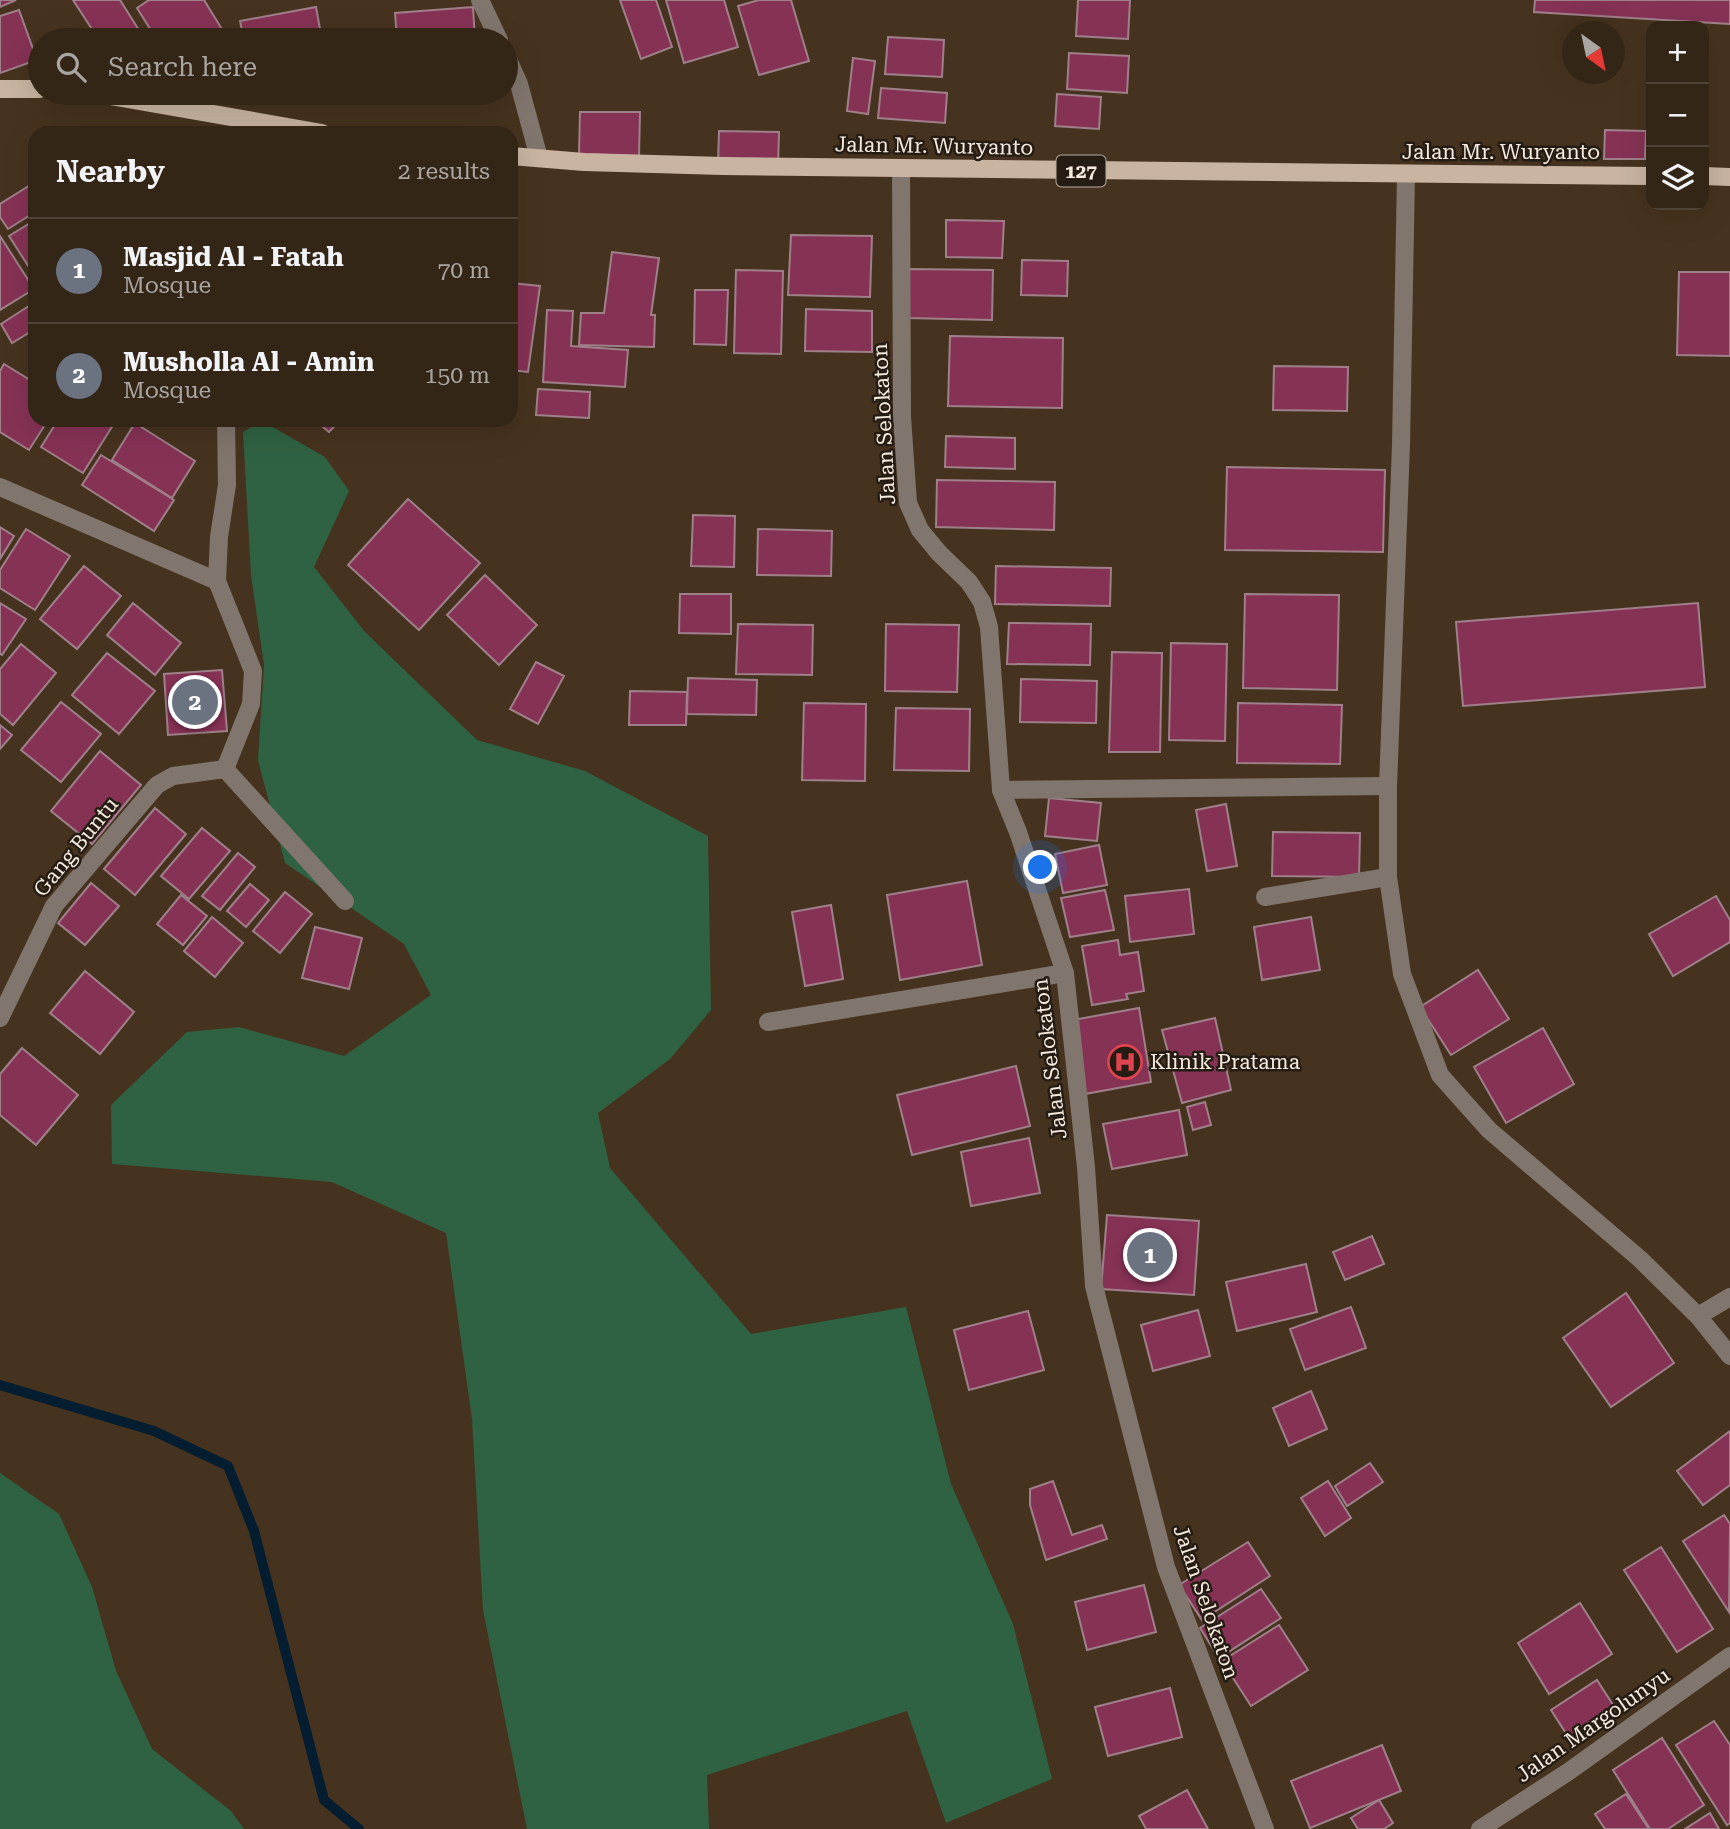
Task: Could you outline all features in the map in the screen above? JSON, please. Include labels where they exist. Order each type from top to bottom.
[{"type":"main road","points":[[0,89],[28,89]]},
{"type":"main road","points":[[156,105],[265,126]]},
{"type":"main road","name":"Jalan Mr. Wuryanto","points":[[518,156],[709,166],[1646,176]]},
{"type":"main road","points":[[1709,176],[1730,177]]},
{"type":"street","points":[[480,0],[493,28]]},
{"type":"street","points":[[518,82],[539,158]]},
{"type":"street","name":"Jalan Selokaton","points":[[901,168],[902,417],[908,503],[920,530],[969,582],[982,602],[989,627],[1001,790],[1018,832],[1065,973],[1086,1167],[1094,1286],[1166,1567],[1265,1829]]},
{"type":"street","points":[[1406,174],[1401,459],[1388,786],[1388,877],[1402,974],[1440,1075],[1489,1130],[1640,1259],[1698,1316],[1730,1356]]},
{"type":"street","points":[[226,427],[227,485],[219,537],[217,581],[253,671],[251,704],[225,769],[345,901]]},
{"type":"street","points":[[0,487],[217,581]]},
{"type":"street","name":"Gang Buntu","points":[[0,1017],[54,906],[156,785],[173,776],[225,769]]},
{"type":"street","points":[[1001,790],[1388,786]]},
{"type":"street","points":[[1265,897],[1388,877]]},
{"type":"street","points":[[768,1022],[1065,973]]},
{"type":"street","points":[[1698,1316],[1730,1297]]},
{"type":"street","name":"Jalan Margolunyu","points":[[1480,1829],[1568,1772],[1730,1656]]},
{"type":"green space","points":[[252,427],[272,427],[325,457],[349,491],[314,567],[365,632],[477,740],[585,771],[708,836],[711,1010],[670,1059],[598,1113],[610,1168],[751,1334],[906,1307],[951,1484],[1013,1624],[1052,1779],[946,1823],[907,1711],[707,1775],[709,1829],[527,1829],[483,1610],[472,1419],[446,1233],[332,1182],[112,1164],[111,1105],[187,1032],[239,1027],[344,1056],[431,995],[404,944],[285,863],[258,760],[264,665],[251,575],[243,432]]},
{"type":"green space","points":[[0,1473],[59,1514],[92,1587],[116,1671],[152,1749],[231,1811],[244,1829],[0,1829]]},
{"type":"building","points":[[0,0],[16,0],[0,7]]},
{"type":"building","points":[[73,0],[120,0],[138,28],[91,28]]},
{"type":"building","points":[[149,0],[204,0],[221,28],[150,28],[137,8]]},
{"type":"building","points":[[620,0],[656,0],[672,47],[641,59]]},
{"type":"building","points":[[666,0],[724,0],[738,47],[684,63]]},
{"type":"building","points":[[759,0],[791,0],[809,61],[759,75],[738,6]]},
{"type":"building","points":[[1078,0],[1130,0],[1128,39],[1076,36]]},
{"type":"building","points":[[1535,0],[1730,0],[1730,24],[1709,21],[1534,12]]},
{"type":"building","points":[[316,7],[320,28],[241,28],[240,21]]},
{"type":"building","points":[[473,7],[474,28],[396,28],[395,13]]},
{"type":"building","points":[[19,10],[28,35],[28,63],[0,73],[0,16]]},
{"type":"building","points":[[888,37],[944,40],[942,77],[885,74]]},
{"type":"building","points":[[1069,53],[1129,56],[1127,93],[1067,89]]},
{"type":"building","points":[[853,58],[875,61],[868,114],[847,111]]},
{"type":"building","points":[[881,88],[947,93],[945,123],[878,118]]},
{"type":"building","points":[[1057,94],[1101,97],[1099,129],[1055,126]]},
{"type":"building","points":[[580,112],[640,112],[639,156],[579,154]]},
{"type":"building","points":[[1605,130],[1646,131],[1645,159],[1604,159]]},
{"type":"building","points":[[719,131],[779,132],[778,165],[718,163]]},
{"type":"building","points":[[28,186],[28,216],[8,229],[0,217],[0,204]]},
{"type":"building","points":[[946,220],[1004,221],[1002,258],[946,257]]},
{"type":"building","points":[[28,224],[28,266],[9,236]]},
{"type":"building","points":[[791,235],[872,236],[870,297],[788,295]]},
{"type":"building","points":[[0,236],[28,280],[28,293],[0,310]]},
{"type":"building","points":[[612,252],[659,258],[651,315],[655,315],[654,347],[579,345],[581,313],[604,313]]},
{"type":"building","points":[[1022,260],[1068,261],[1067,296],[1021,295]]},
{"type":"building","points":[[909,269],[993,270],[992,320],[908,318]]},
{"type":"building","points":[[736,270],[783,271],[781,354],[734,353]]},
{"type":"building","points":[[1679,272],[1730,272],[1730,356],[1677,355]]},
{"type":"building","points":[[518,284],[540,286],[528,372],[518,371]]},
{"type":"building","points":[[695,290],[728,290],[726,345],[694,344]]},
{"type":"building","points":[[28,307],[28,333],[12,343],[1,324]]},
{"type":"building","points":[[806,309],[872,311],[872,352],[805,351]]},
{"type":"building","points":[[547,310],[573,311],[571,346],[628,350],[625,387],[543,382]]},
{"type":"building","points":[[950,336],[1063,338],[1062,408],[948,406]]},
{"type":"building","points":[[4,364],[28,379],[28,427],[44,427],[29,450],[0,432],[0,371]]},
{"type":"building","points":[[1274,366],[1348,367],[1347,411],[1273,410]]},
{"type":"building","points":[[538,389],[590,392],[589,418],[536,415]]},
{"type":"building","points":[[54,427],[112,427],[83,473],[41,447]]},
{"type":"building","points":[[133,427],[141,427],[195,461],[172,498],[112,460]]},
{"type":"building","points":[[946,436],[1015,438],[1015,469],[945,467]]},
{"type":"building","points":[[101,455],[174,500],[154,531],[82,485]]},
{"type":"building","points":[[1227,467],[1385,470],[1383,552],[1225,550]]},
{"type":"building","points":[[937,480],[1055,482],[1054,530],[936,527]]},
{"type":"building","points":[[408,499],[480,563],[419,630],[348,565]]},
{"type":"building","points":[[693,515],[735,516],[734,567],[691,566]]},
{"type":"building","points":[[0,527],[14,536],[0,559]]},
{"type":"building","points":[[26,529],[70,556],[35,610],[0,588],[0,570]]},
{"type":"building","points":[[758,529],[832,531],[831,576],[757,575]]},
{"type":"building","points":[[84,566],[121,596],[77,649],[40,619]]},
{"type":"building","points":[[996,566],[1111,568],[1110,606],[995,604]]},
{"type":"building","points":[[485,575],[537,625],[499,665],[447,615]]},
{"type":"building","points":[[680,594],[731,594],[731,634],[679,633]]},
{"type":"building","points":[[1245,594],[1339,595],[1337,690],[1243,688]]},
{"type":"building","points":[[0,603],[26,619],[2,655],[0,654]]},
{"type":"building","points":[[133,603],[181,643],[155,675],[107,635]]},
{"type":"building","points":[[1698,603],[1705,687],[1463,706],[1456,622]]},
{"type":"building","points":[[1009,623],[1091,624],[1090,665],[1007,664]]},
{"type":"building","points":[[738,624],[813,625],[812,675],[736,674]]},
{"type":"building","points":[[886,624],[959,625],[957,692],[885,691]]},
{"type":"building","points":[[1171,643],[1227,644],[1225,741],[1169,740]]},
{"type":"building","points":[[21,644],[56,673],[13,725],[0,714],[0,669]]},
{"type":"building","points":[[1112,652],[1162,653],[1160,752],[1109,752]]},
{"type":"building","points":[[107,653],[155,691],[119,734],[72,695]]},
{"type":"building","points":[[536,662],[564,676],[538,724],[510,709]]},
{"type":"building","points":[[222,670],[227,731],[168,735],[164,674]]},
{"type":"building","points":[[688,678],[757,680],[756,715],[687,714]]},
{"type":"building","points":[[1021,679],[1097,681],[1096,723],[1020,722]]},
{"type":"building","points":[[630,691],[687,692],[686,725],[629,725]]},
{"type":"building","points":[[61,702],[101,734],[61,782],[21,750]]},
{"type":"building","points":[[804,703],[866,704],[865,781],[802,780]]},
{"type":"building","points":[[1238,703],[1342,705],[1340,764],[1237,763]]},
{"type":"building","points":[[896,708],[970,709],[969,771],[894,770]]},
{"type":"building","points":[[0,725],[12,735],[0,749]]},
{"type":"building","points":[[100,751],[141,785],[92,844],[51,811]]},
{"type":"building","points":[[1049,798],[1101,803],[1097,841],[1045,836]]},
{"type":"building","points":[[1226,804],[1237,866],[1207,871],[1196,810]]},
{"type":"building","points":[[155,808],[186,834],[135,895],[104,869]]},
{"type":"building","points":[[202,828],[230,851],[189,899],[161,876]]},
{"type":"building","points":[[1273,832],[1360,833],[1359,877],[1272,876]]},
{"type":"building","points":[[1099,845],[1107,885],[1063,893],[1055,854]]},
{"type":"building","points":[[238,853],[255,867],[220,910],[202,896]]},
{"type":"building","points":[[967,881],[982,965],[900,980],[887,895]]},
{"type":"building","points":[[91,883],[119,906],[85,945],[58,923]]},
{"type":"building","points":[[250,884],[269,900],[246,927],[227,911]]},
{"type":"building","points":[[1189,889],[1194,934],[1130,942],[1125,896]]},
{"type":"building","points":[[1105,890],[1114,930],[1070,937],[1061,898]]},
{"type":"building","points":[[285,892],[312,914],[280,953],[253,931]]},
{"type":"building","points":[[181,895],[207,916],[183,945],[157,924]]},
{"type":"building","points":[[1716,896],[1730,920],[1730,942],[1673,976],[1649,934]]},
{"type":"building","points":[[831,905],[843,979],[805,986],[792,912]]},
{"type":"building","points":[[212,917],[243,943],[215,977],[184,951]]},
{"type":"building","points":[[1311,917],[1320,970],[1262,980],[1254,927]]},
{"type":"building","points":[[315,927],[362,938],[349,989],[302,978]]},
{"type":"building","points":[[1118,940],[1120,955],[1138,952],[1144,991],[1126,994],[1128,999],[1092,1005],[1082,946]]},
{"type":"building","points":[[1478,970],[1509,1019],[1451,1055],[1420,1007]]},
{"type":"building","points":[[85,971],[134,1012],[100,1054],[50,1013]]},
{"type":"building","points":[[1139,1008],[1151,1082],[1085,1094],[1073,1020]]},
{"type":"building","points":[[1215,1018],[1231,1090],[1182,1103],[1162,1030]]},
{"type":"building","points":[[1543,1028],[1574,1084],[1506,1123],[1474,1067]]},
{"type":"building","points":[[22,1048],[78,1095],[36,1145],[0,1115],[0,1074]]},
{"type":"building","points":[[1016,1066],[1030,1126],[912,1155],[897,1095]]},
{"type":"building","points":[[1205,1102],[1211,1125],[1193,1130],[1187,1107]]},
{"type":"building","points":[[1179,1110],[1187,1155],[1112,1169],[1103,1124]]},
{"type":"building","points":[[1029,1138],[1040,1193],[971,1206],[961,1152]]},
{"type":"building","points":[[1107,1215],[1199,1221],[1194,1295],[1101,1289]]},
{"type":"building","points":[[1372,1236],[1384,1264],[1345,1280],[1333,1252]]},
{"type":"building","points":[[1306,1264],[1317,1312],[1237,1331],[1226,1282]]},
{"type":"building","points":[[1626,1293],[1674,1363],[1611,1407],[1563,1338]]},
{"type":"building","points":[[1351,1307],[1366,1348],[1305,1370],[1290,1329]]},
{"type":"building","points":[[1198,1310],[1210,1356],[1153,1371],[1141,1325]]},
{"type":"building","points":[[1028,1311],[1044,1370],[969,1390],[954,1330]]},
{"type":"building","points":[[1311,1391],[1327,1429],[1289,1446],[1273,1408]]},
{"type":"building","points":[[1730,1431],[1730,1485],[1703,1505],[1677,1471]]},
{"type":"building","points":[[1370,1463],[1383,1482],[1347,1506],[1335,1486]]},
{"type":"building","points":[[1053,1481],[1072,1535],[1102,1525],[1107,1539],[1046,1560],[1030,1505],[1030,1489]]},
{"type":"building","points":[[1328,1481],[1351,1518],[1325,1536],[1301,1498]]},
{"type":"building","points":[[1724,1515],[1730,1524],[1729,1612],[1683,1541]]},
{"type":"building","points":[[1248,1542],[1270,1576],[1202,1620],[1179,1585]]},
{"type":"building","points":[[1661,1547],[1713,1629],[1677,1652],[1624,1570]]},
{"type":"building","points":[[1144,1585],[1156,1632],[1087,1650],[1075,1602]]},
{"type":"building","points":[[1261,1589],[1281,1618],[1219,1658],[1200,1628]]},
{"type":"building","points":[[1580,1603],[1612,1654],[1549,1694],[1518,1643]]},
{"type":"building","points":[[1279,1625],[1308,1670],[1251,1706],[1222,1661]]},
{"type":"building","points":[[1597,1680],[1615,1708],[1569,1738],[1551,1710]]},
{"type":"building","points":[[1170,1688],[1182,1737],[1108,1756],[1095,1707]]},
{"type":"building","points":[[1714,1721],[1730,1745],[1730,1823],[1727,1825],[1676,1745]]},
{"type":"building","points":[[1662,1738],[1704,1805],[1668,1829],[1650,1829],[1613,1770]]},
{"type":"building","points":[[1382,1745],[1401,1791],[1310,1828],[1291,1781]]},
{"type":"building","points":[[1187,1790],[1208,1829],[1146,1829],[1139,1816]]},
{"type":"building","points":[[1626,1794],[1649,1829],[1605,1829],[1595,1814]]},
{"type":"building","points":[[1379,1800],[1393,1823],[1384,1829],[1358,1829],[1351,1818]]},
{"type":"building","points":[[1710,1813],[1719,1829],[1685,1829]]},
{"type":"waterway","points":[[0,1385],[154,1431],[228,1466],[254,1531],[324,1800],[359,1829]]},
{"type":"place","name":"Musholla Al - Amin","points":[[195,702]]},
{"type":"place","name":"Klinik Pratama","points":[[1125,1062]]},
{"type":"place","name":"Masjid Al - Fatah","points":[[1150,1255]]}]
